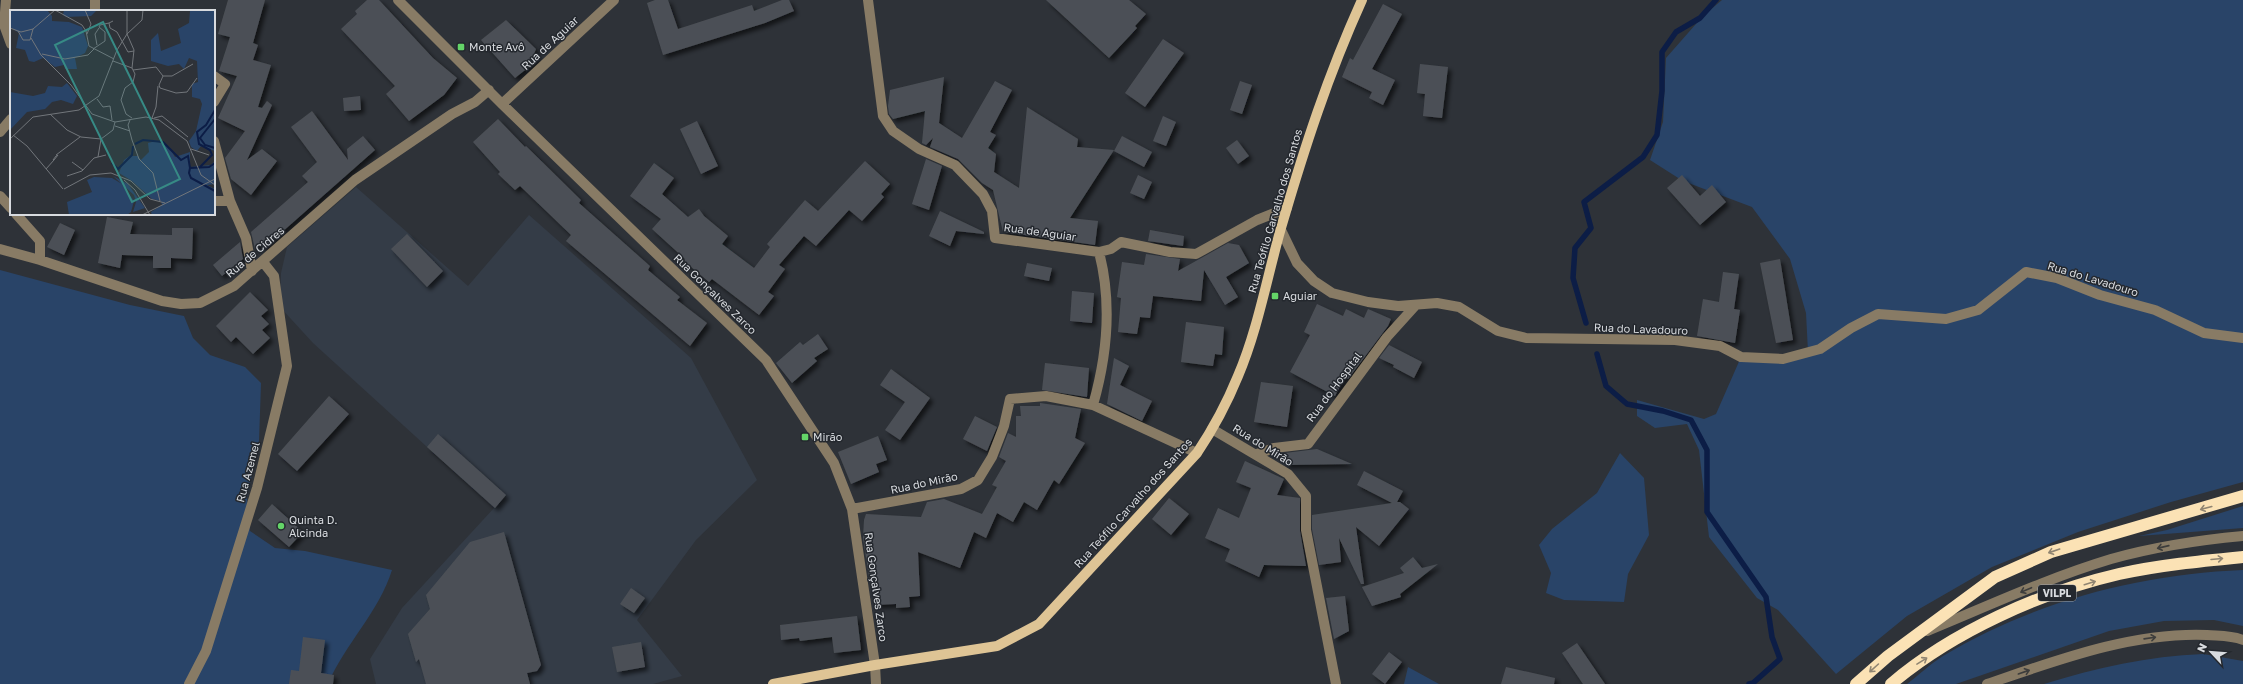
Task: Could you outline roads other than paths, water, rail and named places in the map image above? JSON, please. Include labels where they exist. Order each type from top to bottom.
[{"type":"highway","name":"VILPL","points":[[1856,684],[1888,656],[1995,577],[2051,552],[2243,496]]},
{"type":"highway","name":"VILPL","points":[[1891,684],[1908,670],[1969,632],[2046,596],[2119,574],[2194,562],[2243,557]]},
{"type":"main road","name":"Rua Teófilo Carvalho dos Santos","points":[[773,684],[875,665],[997,646],[1039,624],[1197,453],[1212,429],[1238,376],[1249,345],[1280,230],[1325,88],[1362,0]]},
{"type":"street","points":[[6,0],[4,25],[10,41]]},
{"type":"street","points":[[95,10],[96,0]]},
{"type":"street","name":"Rua Gonçalves Zarco","points":[[398,0],[502,104],[766,360],[834,463],[852,509],[875,665],[876,684]]},
{"type":"street","name":"Rua de Aguiar","points":[[502,104],[614,0]]},
{"type":"street","name":"Rua de Aguiar","points":[[868,0],[883,116],[893,131],[919,149],[955,165],[983,194],[992,211],[995,238],[1099,252],[1111,249],[1121,242],[1170,252],[1196,254],[1257,220],[1287,208]]},
{"type":"street","points":[[215,77],[224,84],[215,100]]},
{"type":"street","name":"Rua de Cidres","points":[[0,249],[40,260],[162,301],[181,304],[200,303],[216,297],[234,286],[355,180],[489,90]]},
{"type":"street","points":[[0,132],[10,120]]},
{"type":"street","points":[[215,145],[230,201],[246,238],[252,271]]},
{"type":"street","points":[[0,196],[10,207]]},
{"type":"street","points":[[215,201],[230,201]]},
{"type":"street","points":[[17,215],[40,241],[40,260]]},
{"type":"street","name":"Rua do Lavadouro","points":[[1280,230],[1297,263],[1314,281],[1332,293],[1368,302],[1415,306],[1437,304],[1459,307],[1498,331],[1526,338],[1675,340],[1720,346],[1741,357],[1783,359],[1820,349],[1851,328],[1878,314],[1912,318],[1946,319],[1978,310],[2026,272],[2057,278],[2100,295],[2156,310],[2204,333],[2243,338]]},
{"type":"street","points":[[1094,405],[1101,376],[1106,342],[1102,266],[1099,252]]},
{"type":"street","name":"Rua Azemel","points":[[189,684],[206,651],[257,488],[287,366],[274,276],[263,262]]},
{"type":"street","name":"Rua do Hospital","points":[[1257,454],[1274,448],[1308,444],[1387,337],[1415,306]]},
{"type":"street","name":"Rua do Mirão","points":[[852,509],[962,489],[978,480],[992,457],[1004,426],[1010,399],[1046,396],[1094,405],[1197,453]]},
{"type":"street","name":"Rua do Mirão","points":[[1212,429],[1257,454],[1288,474],[1306,496],[1306,530],[1336,684]]},
{"type":"street","name":"VILPL","points":[[1915,636],[2033,586],[2112,559],[2190,541],[2243,536]]},
{"type":"street","points":[[1988,684],[2125,642],[2182,634],[2234,636],[2243,640]]},
{"type":"waterway","points":[[1586,323],[1573,278],[1575,248],[1591,228],[1584,202],[1643,157],[1657,135],[1662,91],[1662,52],[1676,32],[1700,18],[1716,0]]},
{"type":"waterway","points":[[1597,354],[1606,386],[1627,404],[1663,411],[1691,420],[1707,450],[1707,512],[1766,597],[1772,637],[1780,659],[1753,683],[1749,684]]},
{"type":"place","name":"Monte Avô","points":[[461,47]]},
{"type":"place","name":"Aguiar","points":[[1275,296]]},
{"type":"place","name":"Mirão","points":[[805,437]]},
{"type":"place","name":"Quinta D. Alcinda","points":[[281,526]]}]
